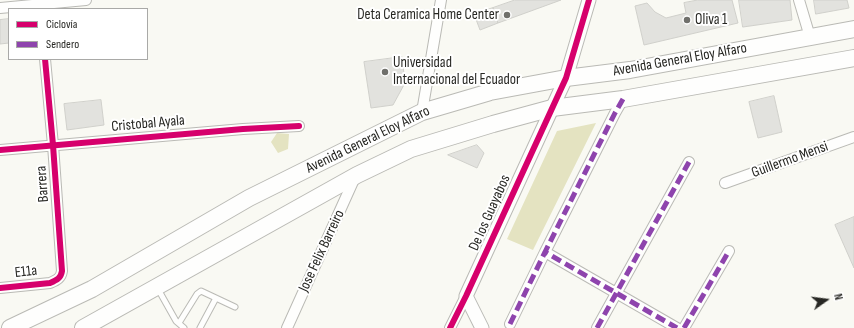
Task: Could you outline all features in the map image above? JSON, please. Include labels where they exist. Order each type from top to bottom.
[{"type":"main road","name":"Avenida General Eloy Alfaro","points":[[10,328],[92,289],[249,198],[422,112],[490,92],[566,78],[630,70],[854,30]]},
{"type":"main road","name":"Avenida General Eloy Alfaro","points":[[83,328],[356,175],[411,149],[552,108],[623,99],[854,58]]},
{"type":"street","points":[[0,8],[41,7],[86,0]]},
{"type":"street","points":[[422,112],[441,0]]},
{"type":"street","name":"De los Guayabos","points":[[450,328],[566,78],[589,0]]},
{"type":"street","points":[[799,0],[810,37]]},
{"type":"street","name":"Barrera","points":[[45,60],[62,271],[61,276],[55,281]]},
{"type":"street","points":[[510,324],[623,99]]},
{"type":"street","name":"Cristobal Ayala","points":[[0,150],[243,129],[299,126]]},
{"type":"street","name":"Guillermo Mensi","points":[[725,184],[854,137]]},
{"type":"street","points":[[597,328],[689,162]]},
{"type":"street","name":"Jose Felix Barreiro","points":[[287,328],[356,175]]},
{"type":"street","points":[[684,328],[729,251]]},
{"type":"street","points":[[545,252],[677,328]]},
{"type":"street","name":"E11a","points":[[0,288],[50,283],[55,281]]},
{"type":"street","points":[[466,296],[482,328]]},
{"type":"lane","points":[[157,287],[179,323],[184,328]]},
{"type":"lane","points":[[179,323],[198,292],[201,291],[235,307]]},
{"type":"lane","points":[[200,328],[216,298]]},
{"type":"green space","points":[[596,123],[533,250],[507,239],[557,131]]},
{"type":"green space","points":[[277,133],[289,134],[288,149],[278,153],[271,142]]},
{"type":"building","name":"Deta Ceramica Home Center","points":[[515,0],[561,0],[498,23],[493,8]]},
{"type":"building","name":"Oliva 1","points":[[698,0],[732,0],[738,23],[644,45],[635,6],[647,3],[655,12],[666,18],[686,13],[684,3]]},
{"type":"building","points":[[739,0],[790,0],[792,20],[743,27]]},
{"type":"building","points":[[814,0],[847,0],[849,8],[816,14]]},
{"type":"building","points":[[493,8],[498,23],[480,30],[474,14]]},
{"type":"building","points":[[8,19],[8,43],[0,44],[0,20]]},
{"type":"building","name":"Universidad Internacional del Ecuador","points":[[402,57],[405,83],[393,105],[371,108],[364,62]]},
{"type":"building","points":[[774,96],[782,132],[758,138],[749,102]]},
{"type":"building","points":[[101,100],[104,125],[67,130],[64,104]]},
{"type":"building","points":[[477,145],[484,153],[477,168],[448,155]]},
{"type":"building","points":[[854,217],[854,268],[835,225]]},
{"type":"marked path","points":[[623,99],[545,252],[677,328]]},
{"type":"marked path","points":[[597,328],[689,162]]},
{"type":"marked path","points":[[684,328],[729,251]]},
{"type":"marked path","points":[[510,324],[545,252]]},
{"type":"cycle path","points":[[450,328],[566,78],[589,0]]},
{"type":"cycle path","points":[[0,288],[50,283],[55,281],[61,275],[62,271],[45,60]]},
{"type":"cycle path","points":[[0,150],[243,129],[299,126]]},
{"type":"place","name":"Deta Ceramica Home Center","points":[[507,15]]},
{"type":"place","name":"Oliva 1","points":[[687,20]]},
{"type":"place","name":"Universidad Internacional del Ecuador","points":[[385,72]]}]
